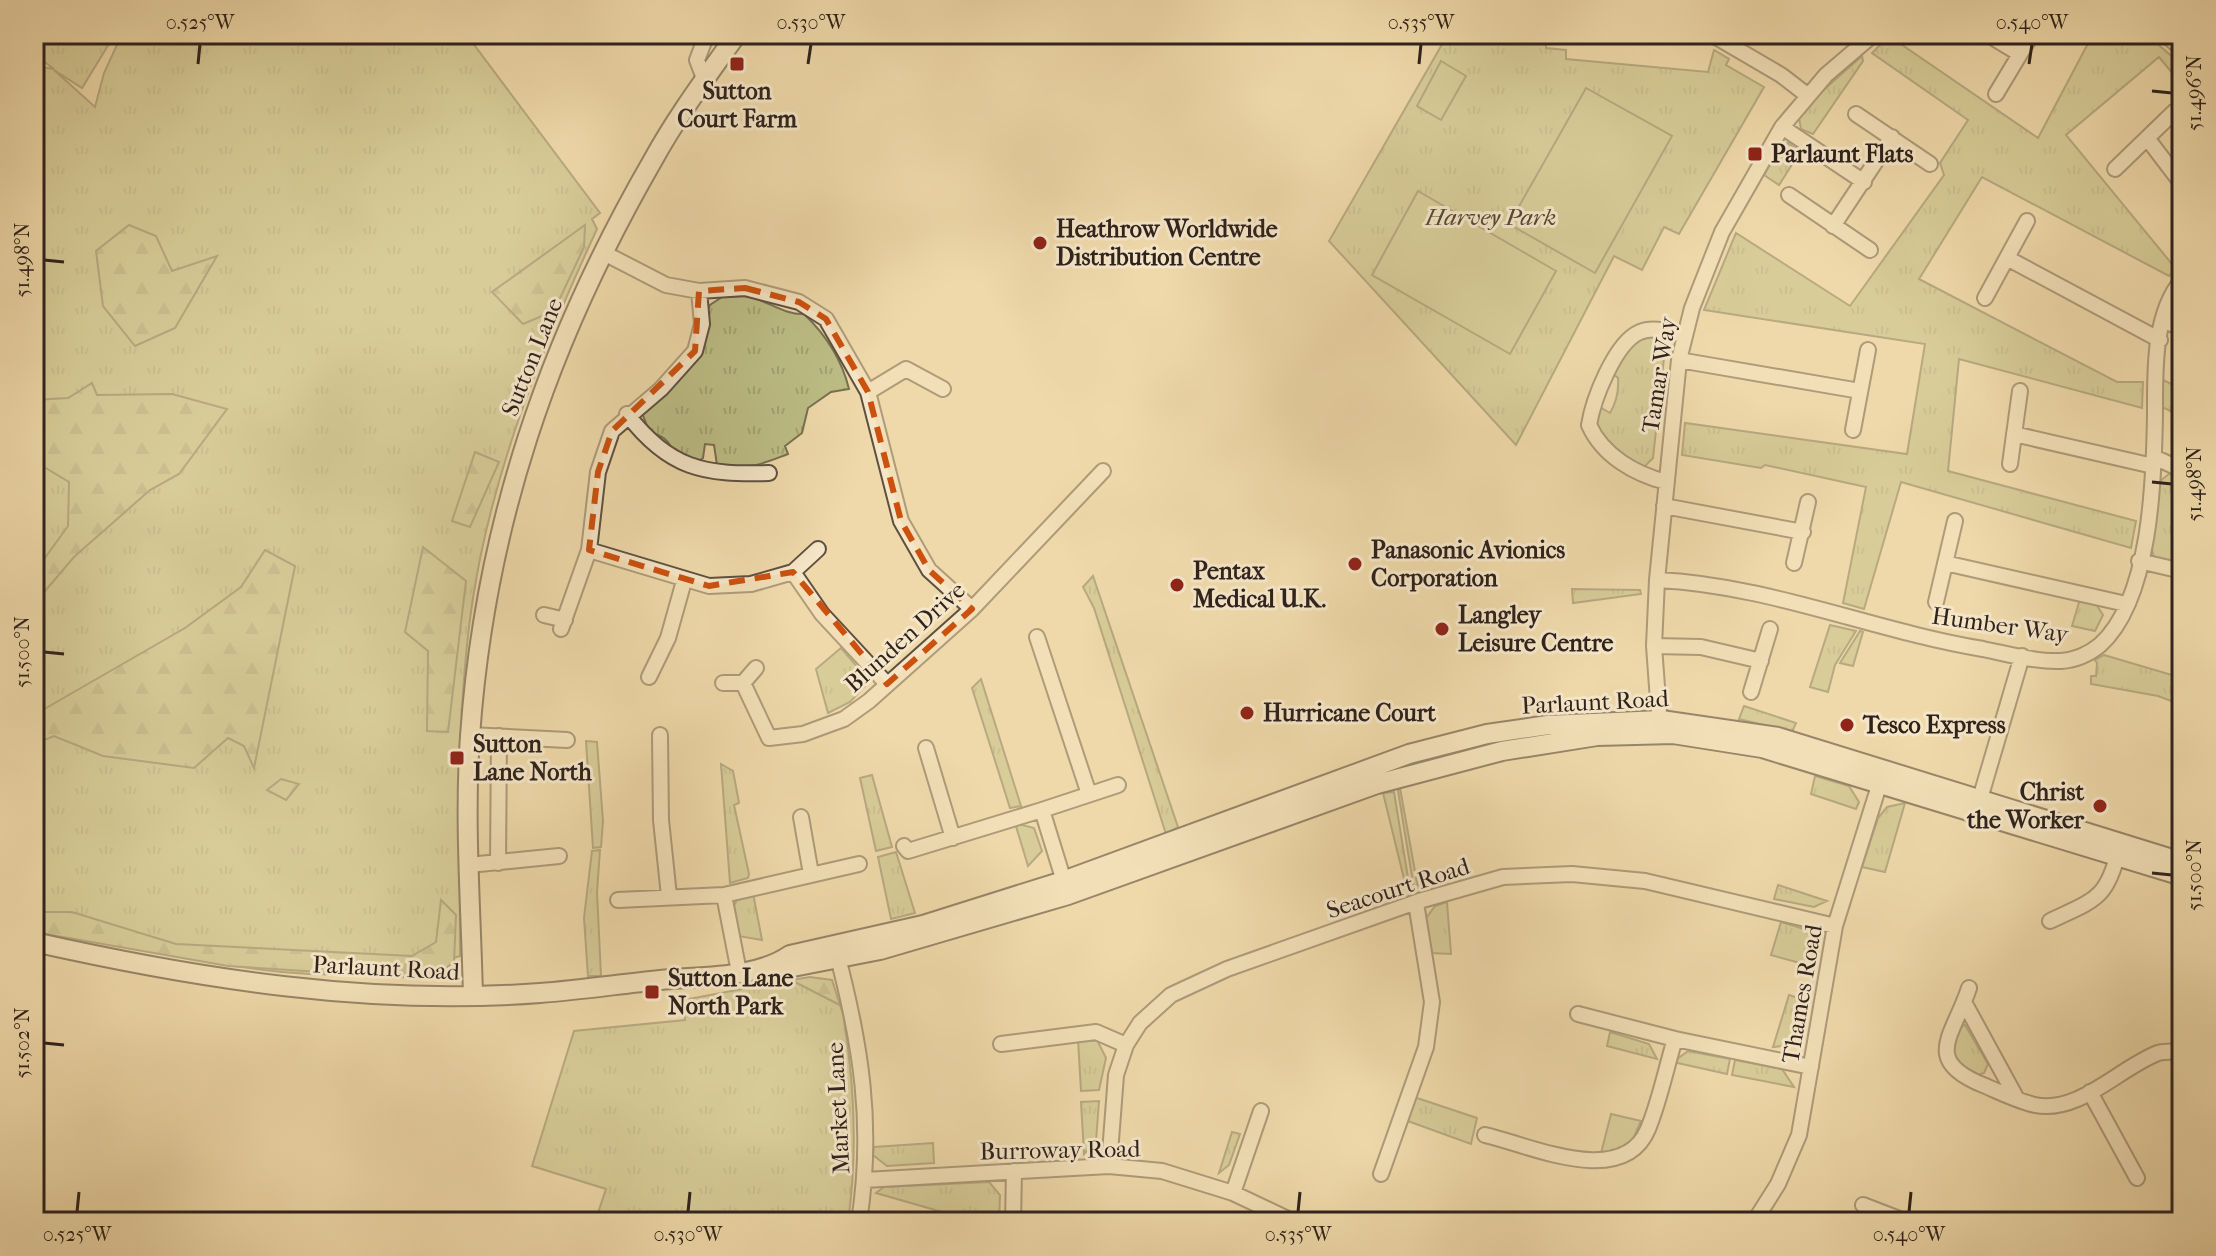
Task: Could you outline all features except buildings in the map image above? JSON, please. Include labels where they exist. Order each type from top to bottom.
[{"type":"street","points":[[705,81],[697,60],[707,34]]},
{"type":"street","name":"Sutton Lane","points":[[473,996],[469,865],[470,735],[485,608],[505,508],[553,359],[602,252],[654,157],[737,34]]},
{"type":"street","points":[[1711,34],[1731,40],[1807,95]]},
{"type":"street","name":"Tamar Way","points":[[1660,726],[1654,646],[1657,580],[1684,335],[1704,271],[1782,127],[1807,95],[1874,34]]},
{"type":"street","points":[[1987,34],[2020,54]]},
{"type":"street","points":[[1996,94],[2032,34]]},
{"type":"street","points":[[2165,34],[2182,49]]},
{"type":"street","points":[[2115,169],[2175,111]]},
{"type":"street","points":[[1856,114],[1930,164]]},
{"type":"street","points":[[1782,127],[1864,182]]},
{"type":"street","points":[[1833,226],[1892,137]]},
{"type":"street","points":[[2147,138],[2182,184]]},
{"type":"street","points":[[1789,195],[1870,250]]},
{"type":"street","points":[[1985,298],[2027,221]]},
{"type":"street","points":[[602,252],[666,285],[699,291],[745,288],[799,302],[826,319],[868,392],[901,521],[929,570],[972,609]]},
{"type":"street","points":[[2007,258],[2160,340]]},
{"type":"street","name":"Humber Way","points":[[1657,580],[1702,582],[1950,644],[2022,656],[2075,659],[2096,649],[2115,631],[2139,561],[2153,462],[2160,340],[2175,288],[2182,280]]},
{"type":"street","points":[[544,615],[563,625],[589,550],[598,472],[612,431],[627,414],[661,389],[695,351],[702,324],[699,291]]},
{"type":"street","points":[[2164,321],[2182,328]]},
{"type":"street","points":[[1666,482],[1639,475],[1596,440],[1589,425],[1598,393],[1625,341],[1641,331],[1684,335]]},
{"type":"street","points":[[1853,430],[1868,350]]},
{"type":"street","points":[[1679,360],[1860,391]]},
{"type":"street","points":[[868,392],[906,369],[943,389]]},
{"type":"street","points":[[2010,464],[2020,391]]},
{"type":"street","points":[[627,414],[663,450],[696,470],[728,474],[769,473]]},
{"type":"street","points":[[2014,434],[2182,470]]},
{"type":"street","name":"Blunden Drive","points":[[743,683],[769,738],[803,734],[844,719],[972,609],[1103,471]]},
{"type":"street","points":[[1794,563],[1808,502]]},
{"type":"street","points":[[1664,506],[1803,532]]},
{"type":"street","points":[[1936,602],[1955,521]]},
{"type":"street","points":[[589,550],[709,586],[751,584],[793,572],[818,549]]},
{"type":"street","points":[[2139,561],[2182,571]]},
{"type":"street","points":[[1945,563],[2126,604]]},
{"type":"street","points":[[793,572],[822,614],[887,684]]},
{"type":"street","points":[[649,677],[668,638],[684,581]]},
{"type":"street","points":[[1751,692],[1770,629]]},
{"type":"street","points":[[1037,637],[1089,794]]},
{"type":"street","points":[[1654,646],[1701,647],[1761,661]]},
{"type":"street","points":[[1978,806],[2022,656]]},
{"type":"street","points":[[723,683],[743,683],[756,668]]},
{"type":"street","name":"Parlaunt Road","points":[[34,942],[158,970],[245,982],[382,994],[538,994],[739,972],[777,964],[790,955],[837,953],[923,925],[1066,888],[1397,779],[1551,741],[1660,726],[1882,775],[2119,849],[2182,862]]},
{"type":"street","points":[[470,735],[567,740]]},
{"type":"street","points":[[660,735],[661,820],[669,896]]},
{"type":"street","points":[[498,863],[499,736]]},
{"type":"street","points":[[926,748],[953,838]]},
{"type":"street","name":"Thames Road","points":[[1754,1222],[1778,1184],[1799,1135],[1819,1002],[1835,926],[1882,775]]},
{"type":"street","points":[[904,846],[908,851],[1118,785]]},
{"type":"street","points":[[1042,810],[1066,888]]},
{"type":"street","points":[[801,817],[811,874]]},
{"type":"street","points":[[2050,921],[2094,900],[2107,887],[2119,849]]},
{"type":"street","name":"Parlaunt Road","points":[[2119,849],[2182,876]]},
{"type":"street","points":[[469,865],[559,856]]},
{"type":"street","points":[[618,900],[724,895],[859,864]]},
{"type":"street","name":"Seacourt Road","points":[[1109,1166],[1116,1075],[1126,1045],[1140,1023],[1171,995],[1227,969],[1416,903],[1503,877],[1572,874],[1645,881],[1835,926]]},
{"type":"street","points":[[724,895],[739,972]]},
{"type":"street","points":[[1381,1174],[1426,1047],[1432,1002],[1416,903]]},
{"type":"street","name":"Market Lane","points":[[837,953],[861,1049],[865,1180],[859,1222]]},
{"type":"street","points":[[2017,1099],[1967,995],[1944,1052],[1948,1064],[1960,1076],[2017,1099],[2037,1106],[2058,1104],[2090,1092],[2159,1053],[2182,1051]]},
{"type":"street","points":[[1578,1014],[1675,1039],[1811,1067]]},
{"type":"street","points":[[1001,1044],[1096,1032],[1126,1045]]},
{"type":"street","points":[[1485,1135],[1589,1161],[1609,1162],[1627,1156],[1648,1129],[1675,1039]]},
{"type":"street","points":[[2090,1092],[2137,1178]]},
{"type":"street","points":[[1233,1193],[1261,1111]]},
{"type":"street","name":"Burroway Road","points":[[865,1180],[1109,1166],[1162,1171],[1233,1193],[1294,1222]]},
{"type":"street","points":[[1013,1222],[1014,1171]]},
{"type":"street","points":[[1863,1205],[1907,1222]]},
{"type":"highlighted area","points":[[745,288],[799,302],[826,319],[868,392],[901,521],[929,570],[972,609],[887,684],[793,572],[709,586],[589,550],[598,472],[612,431],[695,351],[699,291]]},
{"type":"green space","points":[[34,34],[115,34],[82,88],[54,70],[95,107],[104,73],[122,34],[466,34],[600,213],[592,219],[597,229],[522,409],[493,502],[482,550],[463,687],[460,956],[408,969],[355,974],[301,973],[192,959],[34,924],[34,66],[54,69],[34,54]]},
{"type":"green space","name":"Harvey Park","points":[[1448,34],[1516,34],[1546,43],[1546,48],[1566,50],[1566,59],[1708,72],[1714,50],[1729,59],[1726,65],[1764,87],[1679,234],[1664,227],[1642,270],[1614,256],[1516,445],[1329,241]]},
{"type":"green space","points":[[2093,34],[2146,34],[2182,65],[2182,85],[2159,57],[2066,135],[2176,269],[2169,276],[1982,177],[1919,279],[2117,382],[2143,382],[2142,408],[1959,359],[1948,471],[2136,521],[2131,548],[1901,482],[1864,609],[1843,603],[1866,487],[1765,465],[1761,468],[1682,455],[1685,423],[1907,454],[1925,344],[1704,310],[1736,233],[1850,306],[1944,175],[1940,163],[1968,120],[1872,53],[1889,36],[2038,138]]},
{"type":"green space","points":[[1862,56],[1863,61],[1813,134],[1801,129],[1799,118],[1820,93]]},
{"type":"green space","points":[[1441,61],[1466,76],[1441,120],[1417,106]]},
{"type":"green space","points":[[1586,88],[1672,136],[1595,273],[1509,224]]},
{"type":"green space","points":[[1788,143],[1800,152],[1779,185],[1764,175],[1781,146]]},
{"type":"green space","points":[[1418,191],[1556,271],[1510,354],[1372,275]]},
{"type":"green space","points":[[129,225],[156,236],[172,271],[217,256],[175,328],[135,346],[103,306],[96,251]]},
{"type":"green space","points":[[585,225],[584,247],[554,311],[523,324],[492,292]]},
{"type":"green space","points":[[744,296],[788,312],[804,314],[832,348],[849,389],[831,392],[808,408],[802,433],[785,446],[788,454],[754,466],[717,465],[714,445],[705,444],[703,458],[697,462],[673,452],[664,439],[650,433],[642,413],[672,385],[710,305],[722,297]]},
{"type":"green space","points":[[1656,334],[1665,349],[1653,458],[1640,471],[1598,440],[1595,412],[1598,406],[1610,413],[1618,388],[1618,378],[1613,374],[1636,338]]},
{"type":"green space","points":[[2163,380],[2182,389],[2182,417],[2162,407]]},
{"type":"green space","points":[[92,383],[97,395],[172,394],[227,409],[179,474],[150,490],[74,557],[34,604],[34,573],[68,526],[69,482],[34,461],[34,400],[68,398]]},
{"type":"green space","points":[[475,452],[499,462],[470,527],[452,521]]},
{"type":"green space","points":[[2174,470],[2182,475],[2182,554],[2176,553],[2172,563],[2154,558],[2151,545],[2160,481]]},
{"type":"green space","points":[[423,547],[466,581],[448,732],[427,731],[428,651],[405,632]]},
{"type":"green space","points":[[265,550],[295,566],[254,768],[244,746],[228,738],[194,768],[103,756],[54,736],[34,744],[34,715],[185,628],[241,587]]},
{"type":"green space","points":[[1093,576],[1178,827],[1166,834],[1094,608],[1083,587]]},
{"type":"green space","points":[[1572,589],[1640,590],[1641,594],[1573,603]]},
{"type":"green space","points":[[2080,599],[2096,604],[2103,615],[2095,631],[2072,626]]},
{"type":"green space","points":[[1830,625],[1856,631],[1835,665],[1828,692],[1810,687]]},
{"type":"green space","points":[[1860,631],[1863,632],[1853,666],[1840,663]]},
{"type":"green space","points":[[841,648],[865,676],[867,684],[850,702],[828,713],[816,669]]},
{"type":"green space","points":[[2104,655],[2182,678],[2182,705],[2158,696],[2091,684],[2091,676],[2096,676],[2095,660]]},
{"type":"green space","points":[[981,679],[1021,806],[1010,808],[972,688]]},
{"type":"green space","points":[[1744,706],[1796,723],[1792,732],[1739,719]]},
{"type":"green space","points":[[586,741],[597,742],[603,821],[601,847],[593,848]]},
{"type":"green space","points":[[721,764],[733,771],[739,803],[734,805],[749,874],[748,878],[730,883]]},
{"type":"green space","points":[[872,775],[892,847],[876,851],[860,778]]},
{"type":"green space","points":[[1815,776],[1849,786],[1859,802],[1856,809],[1811,794]]},
{"type":"green space","points":[[281,779],[299,784],[286,800],[267,790]]},
{"type":"green space","points":[[1400,788],[1418,888],[1414,889],[1398,791]]},
{"type":"green space","points":[[1394,792],[1410,890],[1407,891],[1383,793]]},
{"type":"green space","points":[[1905,803],[1885,872],[1862,867],[1878,818],[1887,807]]},
{"type":"green space","points":[[1015,823],[1034,828],[1042,851],[1028,866]]},
{"type":"green space","points":[[600,850],[597,892],[601,976],[588,976],[584,918],[592,851]]},
{"type":"green space","points":[[896,852],[915,913],[891,919],[878,857]]},
{"type":"green space","points":[[1778,885],[1827,901],[1814,907],[1774,899]]},
{"type":"green space","points":[[753,893],[762,940],[738,936],[733,907],[737,900]]},
{"type":"green space","points":[[441,900],[456,915],[454,962],[432,979],[228,966],[34,932],[34,912],[72,912],[176,944],[412,956],[436,942]]},
{"type":"green space","points":[[1447,902],[1451,954],[1431,953],[1424,921],[1435,906]]},
{"type":"green space","points":[[1781,922],[1804,929],[1816,943],[1811,966],[1771,955]]},
{"type":"green space","points":[[810,977],[832,980],[840,1005],[791,980]]},
{"type":"green space","points":[[791,980],[840,1005],[843,1014],[854,1118],[848,1222],[595,1222],[606,1189],[532,1166],[574,1031],[685,1020],[683,1000]]},
{"type":"green space","points":[[1789,995],[1804,1000],[1791,1045],[1773,1047]]},
{"type":"green space","points":[[1965,1025],[1988,1064],[1984,1073],[1978,1075],[1951,1066],[1949,1049],[1957,1027]]},
{"type":"green space","points":[[1610,1032],[1649,1044],[1657,1059],[1607,1046]]},
{"type":"green space","points":[[1078,1039],[1097,1040],[1106,1058],[1099,1090],[1081,1091]]},
{"type":"green space","points":[[1688,1051],[1730,1059],[1727,1074],[1673,1062]]},
{"type":"green space","points":[[1735,1060],[1782,1069],[1794,1087],[1732,1075]]},
{"type":"green space","points":[[1411,1096],[1477,1118],[1471,1144],[1405,1120]]},
{"type":"green space","points":[[1099,1101],[1096,1141],[1084,1154],[1081,1102]]},
{"type":"green space","points":[[1611,1114],[1641,1121],[1631,1144],[1600,1157]]},
{"type":"green space","points":[[1232,1132],[1240,1134],[1229,1165],[1219,1173]]},
{"type":"green space","points":[[933,1143],[934,1163],[887,1166],[873,1155],[874,1147]]},
{"type":"green space","points":[[989,1182],[1000,1195],[999,1222],[977,1222],[876,1193],[884,1187]]},
{"type":"place","name":"Sutton Court Farm","points":[[737,64]]},
{"type":"place","name":"Parlaunt Flats","points":[[1755,154]]},
{"type":"place","name":"Heathrow Worldwide Distribution Centre","points":[[1040,243]]},
{"type":"place","name":"Panasonic Avionics Corporation","points":[[1355,564]]},
{"type":"place","name":"Pentax Medical U.K.","points":[[1177,585]]},
{"type":"place","name":"Langley Leisure Centre","points":[[1442,629]]},
{"type":"place","name":"Hurricane Court","points":[[1247,713]]},
{"type":"place","name":"Tesco Express","points":[[1847,725]]},
{"type":"place","name":"Sutton Lane North","points":[[457,758]]},
{"type":"place","name":"Christ the Worker","points":[[2100,806]]},
{"type":"place","name":"Sutton Lane North Park","points":[[652,992]]}]
